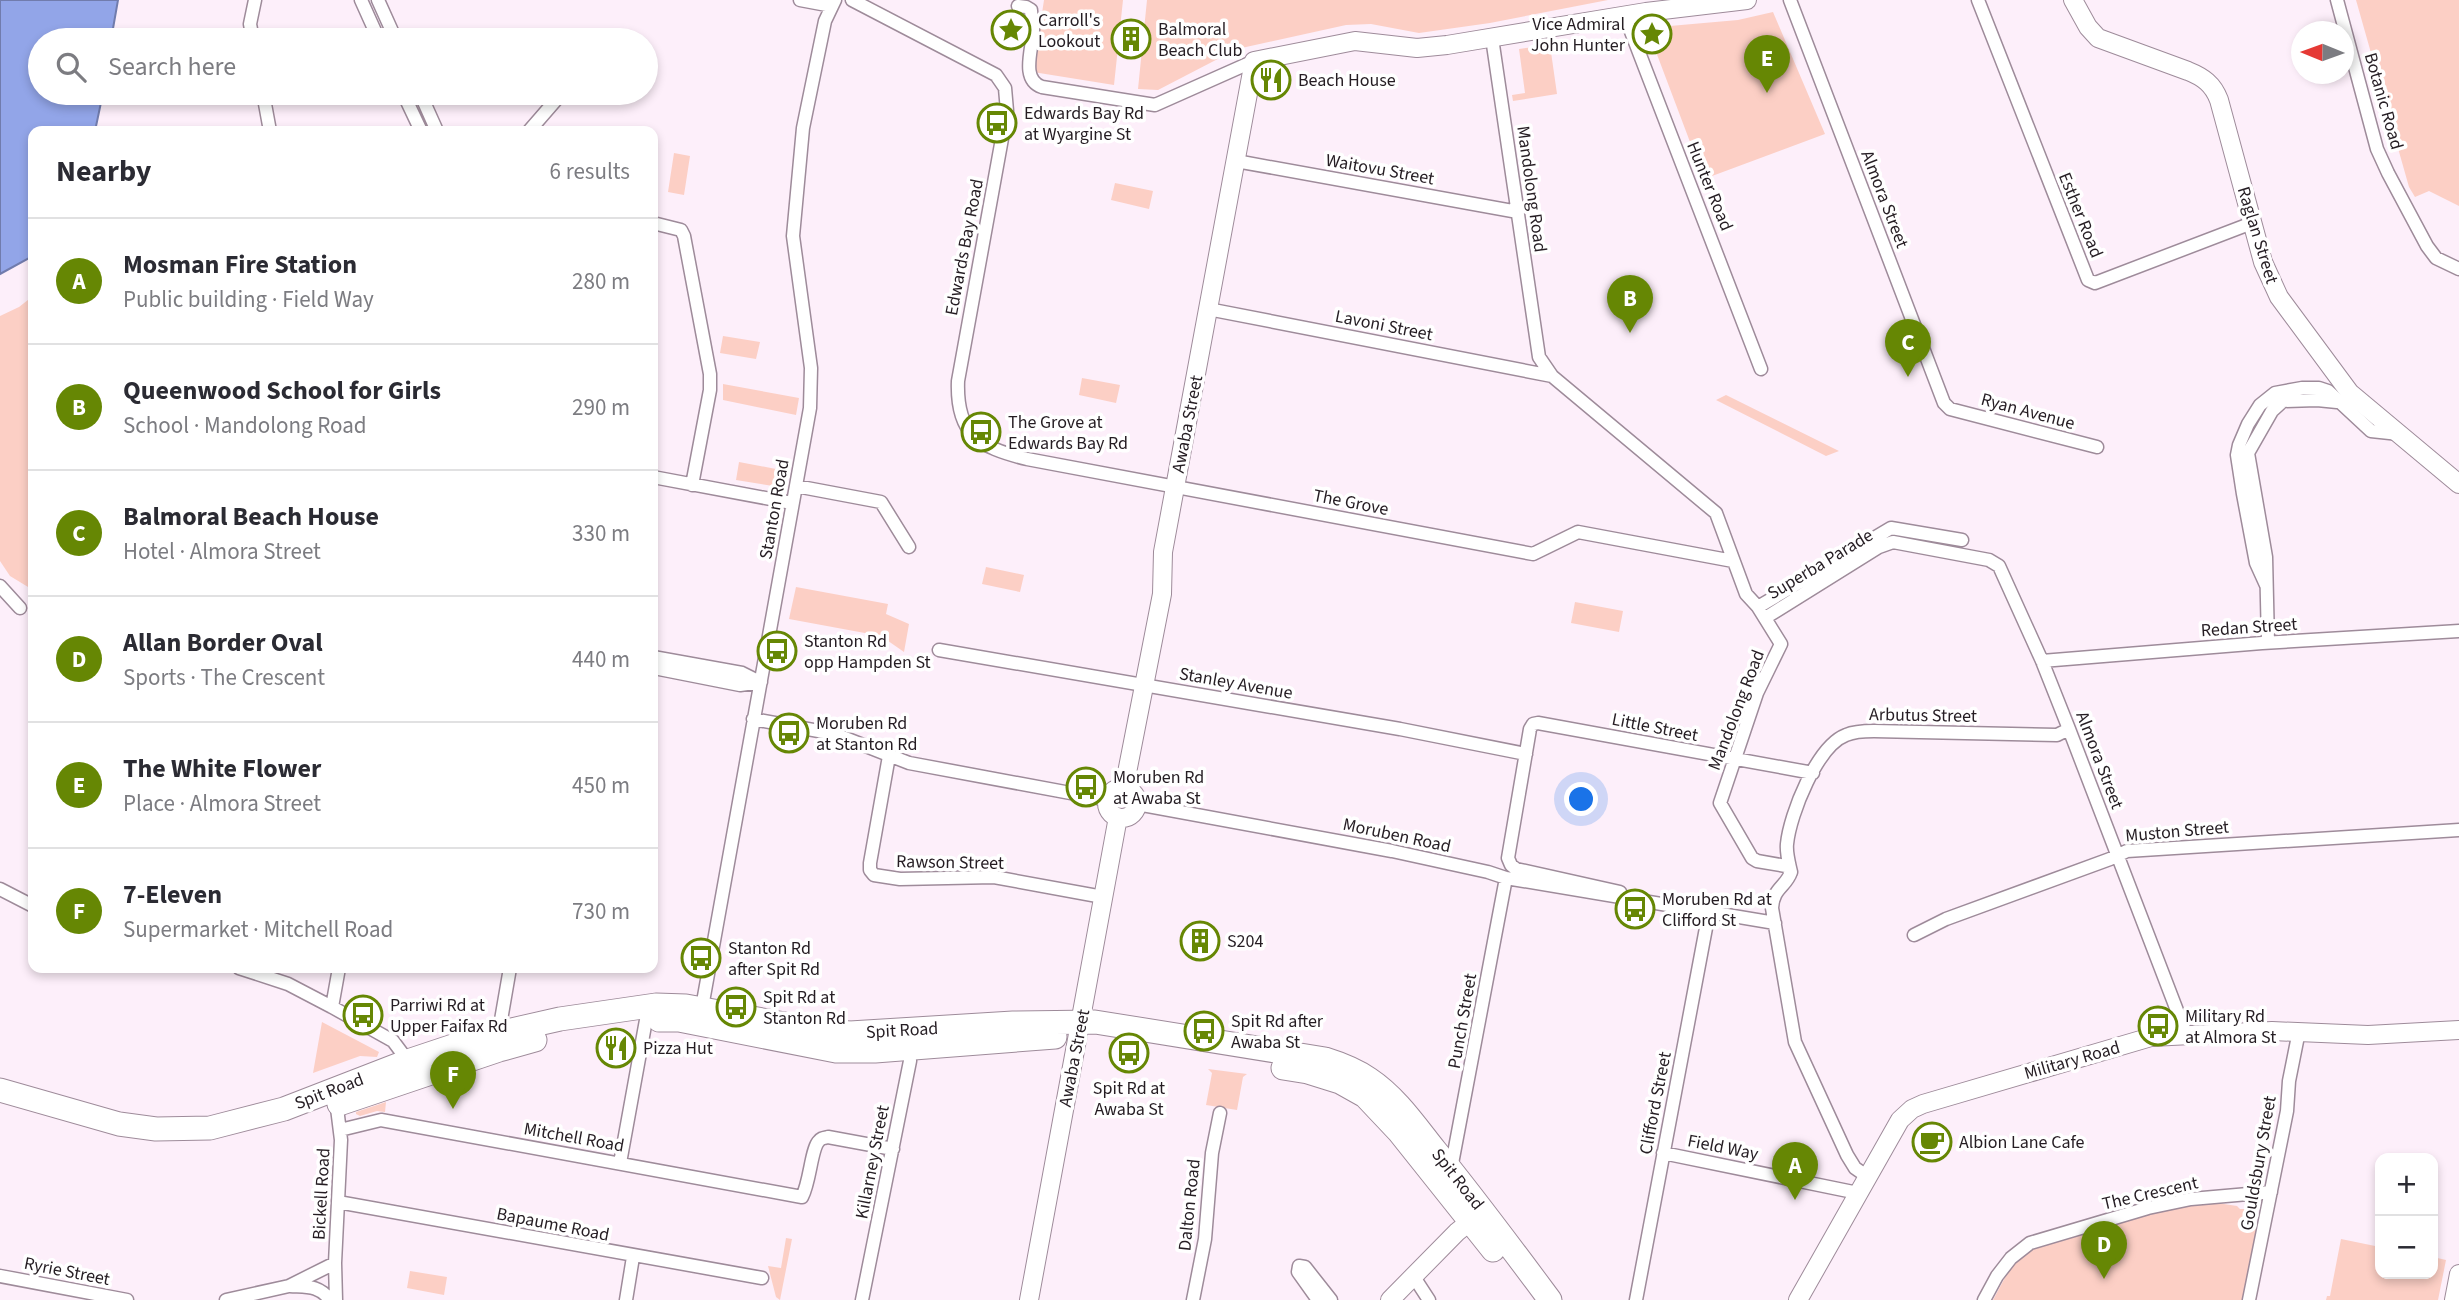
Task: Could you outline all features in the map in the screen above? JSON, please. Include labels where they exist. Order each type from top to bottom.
[{"type":"highway","name":"Spit Road","points":[[0,1090],[119,1124],[181,1130],[222,1126],[335,1097],[560,1019],[637,1006],[669,1005],[700,1016],[817,1030],[868,1033],[909,1040],[1013,1023],[1325,1059],[1367,1077],[1398,1105],[1451,1170],[1530,1300]]},
{"type":"highway","name":"Spit Road","points":[[0,1106],[81,1130],[130,1141],[186,1145],[239,1137],[335,1097],[408,1061],[507,1039],[646,1020],[679,1020],[700,1016]]},
{"type":"highway","name":"Spit Road","points":[[1079,1029],[1295,1070],[1340,1082],[1365,1096],[1477,1216],[1550,1300]]},
{"type":"street","points":[[251,28],[255,0]]},
{"type":"street","points":[[361,0],[374,28]]},
{"type":"street","points":[[379,0],[391,28]]},
{"type":"street","points":[[800,0],[833,3]]},
{"type":"street","name":"Edwards Bay Road","points":[[852,0],[996,75],[1005,88],[1007,111],[959,370],[959,410],[966,427]]},
{"type":"street","points":[[1018,6],[1031,10],[1033,28],[1030,77],[1035,85],[1155,105],[1254,61],[1355,41],[1417,48],[1747,0]]},
{"type":"street","name":"Almora Street","points":[[1790,0],[1944,403],[1950,409]]},
{"type":"street","name":"Esther Road","points":[[1978,0],[2088,280],[2095,283],[2252,223]]},
{"type":"street","name":"Raglan Street","points":[[2073,0],[2088,27],[2098,38],[2188,71],[2213,86],[2267,275],[2279,297],[2350,393],[2459,484]]},
{"type":"street","name":"Botanic Road","points":[[2337,0],[2378,149],[2388,173],[2427,246],[2436,258],[2459,269]]},
{"type":"street","name":"Stanton Road","points":[[700,1016],[810,408],[811,383],[793,236],[803,128],[825,21],[833,3]]},
{"type":"street","name":"Hunter Road","points":[[1625,16],[1761,369]]},
{"type":"street","name":"Mandolong Road","points":[[1492,38],[1539,357],[1552,376],[1716,513],[1746,594],[1762,612],[1781,644],[1757,693],[1721,798],[1722,808],[1752,858],[1786,866],[1791,872]]},
{"type":"street","name":"Awaba Street","points":[[1124,788],[1162,594],[1163,552],[1254,61]]},
{"type":"street","points":[[265,105],[269,126]]},
{"type":"street","points":[[409,105],[419,126]]},
{"type":"street","points":[[425,105],[435,126]]},
{"type":"street","points":[[533,126],[552,105]]},
{"type":"street","name":"Waitovu Street","points":[[1236,161],[1518,212]]},
{"type":"street","points":[[658,224],[681,230],[684,236],[709,374],[710,390],[692,485]]},
{"type":"street","name":"Lavoni Street","points":[[1208,309],[1552,376]]},
{"type":"street","points":[[2268,643],[2266,585],[2256,563],[2237,455],[2248,424],[2260,405],[2275,393],[2302,387],[2319,387],[2328,391],[2371,431],[2399,434]]},
{"type":"street","name":"Ryan Avenue","points":[[1950,409],[2097,447]]},
{"type":"street","name":"The Grove","points":[[966,427],[982,442],[1007,454],[1533,554],[1578,532],[1733,561]]},
{"type":"street","points":[[658,478],[792,503]]},
{"type":"street","points":[[796,486],[881,502],[909,547]]},
{"type":"street","name":"Superba Parade","points":[[1762,612],[1891,528],[1962,540]]},
{"type":"street","name":"Superba Parade","points":[[1762,612],[1879,547],[1893,542],[1989,560],[1999,566],[2007,580]]},
{"type":"street","name":"Almora Street","points":[[2007,580],[2069,729],[2186,1034]]},
{"type":"street","points":[[0,586],[20,608]]},
{"type":"street","name":"Redan Street","points":[[2042,661],[2459,631]]},
{"type":"street","name":"Stanley Avenue","points":[[939,650],[1400,729],[1526,754]]},
{"type":"street","points":[[658,658],[742,673],[761,682]]},
{"type":"street","points":[[658,668],[740,685],[761,682]]},
{"type":"street","points":[[753,719],[835,734],[909,763],[1108,800]]},
{"type":"street","name":"Little Street","points":[[1526,754],[1533,724],[1538,723],[1813,774]]},
{"type":"street","name":"Arbutus Street","points":[[1791,872],[1787,846],[1802,792],[1831,746],[1847,734],[1874,731],[2057,735],[2069,729]]},
{"type":"street","name":"Moruben Road","points":[[1526,754],[1508,858],[1511,865],[1516,869],[1602,887],[1650,902]]},
{"type":"street","name":"Rawson Street","points":[[889,756],[870,863],[870,870],[874,875],[900,879],[994,877],[1103,897]]},
{"type":"street","points":[[1124,788],[1135,795],[1137,804],[1131,814],[1118,817],[1108,808],[1108,800],[1112,792],[1124,788]]},
{"type":"street","name":"Moruben Road","points":[[1137,804],[1392,851],[1506,878],[1602,896],[1775,923]]},
{"type":"street","name":"Awaba Street","points":[[1029,1300],[1118,817]]},
{"type":"street","name":"Muston Street","points":[[1914,935],[1946,919],[2132,850],[2459,830]]},
{"type":"street","points":[[1791,872],[1772,899],[1795,1042],[1863,1185]]},
{"type":"street","name":"Punch Street","points":[[1451,1170],[1506,878]]},
{"type":"street","points":[[0,889],[28,903]]},
{"type":"street","name":"Clifford Street","points":[[1636,1300],[1709,912]]},
{"type":"street","points":[[254,973],[288,984],[393,1041],[408,1061]]},
{"type":"street","points":[[332,1007],[338,973]]},
{"type":"street","points":[[507,1039],[501,1020],[509,973]]},
{"type":"street","points":[[620,1163],[646,1020]]},
{"type":"street","name":"Military Road","points":[[1798,1300],[1900,1120],[1912,1109],[1923,1104],[2151,1037],[2300,1031],[2368,1035],[2459,1030]]},
{"type":"street","name":"Gouldsbury Street","points":[[2249,1300],[2300,1031]]},
{"type":"street","name":"Killarney Street","points":[[862,1300],[910,1061],[909,1040]]},
{"type":"street","name":"Bickell Road","points":[[335,1097],[340,1130],[336,1300]]},
{"type":"street","name":"Dalton Road","points":[[1193,1300],[1205,1239],[1212,1153],[1220,1113]]},
{"type":"street","name":"Mitchell Road","points":[[340,1130],[381,1120],[802,1197],[808,1185],[816,1144],[823,1138],[893,1149]]},
{"type":"street","name":"Field Way","points":[[1663,1153],[1863,1185]]},
{"type":"street","name":"The Crescent","points":[[1984,1300],[2011,1258],[2030,1243],[2148,1208],[2191,1199],[2271,1192]]},
{"type":"street","name":"Bapaume Road","points":[[338,1202],[762,1278]]},
{"type":"street","points":[[1390,1300],[1457,1232],[1477,1216]]},
{"type":"street","points":[[626,1300],[633,1256]]},
{"type":"street","points":[[226,1300],[289,1286],[335,1262]]},
{"type":"street","points":[[1318,1300],[1298,1272],[1299,1266],[1306,1267],[1331,1300]]},
{"type":"street","points":[[2454,1300],[2459,1273]]},
{"type":"street","name":"Ryrie Street","points":[[0,1276],[127,1300]]},
{"type":"street","points":[[1414,1277],[1429,1300]]},
{"type":"street","points":[[289,1286],[315,1287],[330,1300]]},
{"type":"shaded area","points":[[1044,0],[1123,0],[1114,85],[1033,72]]},
{"type":"shaded area","points":[[1147,0],[1608,0],[1490,23],[1419,33],[1371,24],[1346,25],[1237,49],[1158,90],[1138,89]]},
{"type":"shaded area","points":[[2356,0],[2459,0],[2459,206],[2429,191],[2415,197],[2409,187]]},
{"type":"shaded area","points":[[1773,12],[1825,134],[1704,179],[1647,28],[1738,20]]},
{"type":"shaded area","points":[[1550,45],[1557,94],[1513,101],[1512,95],[1525,93],[1519,49]]},
{"type":"shaded area","points":[[674,153],[690,156],[684,195],[668,192]]},
{"type":"shaded area","points":[[1115,183],[1153,191],[1149,209],[1111,200]]},
{"type":"shaded area","points":[[28,300],[28,587],[10,576],[0,561],[0,316]]},
{"type":"shaded area","points":[[723,336],[760,342],[756,359],[720,353]]},
{"type":"shaded area","points":[[1082,378],[1120,385],[1116,403],[1079,395]]},
{"type":"shaded area","points":[[723,384],[799,398],[796,415],[723,400]]},
{"type":"shaded area","points":[[1726,395],[1839,451],[1826,456],[1716,400]]},
{"type":"shaded area","points":[[739,462],[776,469],[773,486],[736,480]]},
{"type":"shaded area","points":[[986,567],[1024,575],[1020,592],[982,584]]},
{"type":"shaded area","points":[[796,587],[888,604],[886,614],[909,624],[904,652],[881,636],[789,619]]},
{"type":"shaded area","points":[[1575,602],[1623,611],[1619,632],[1571,623]]},
{"type":"shaded area","points":[[322,1022],[379,1052],[377,1057],[360,1056],[313,1073]]},
{"type":"shaded area","points":[[1208,1069],[1247,1074],[1243,1077],[1237,1110],[1206,1105],[1212,1073]]},
{"type":"shaded area","points":[[386,1102],[385,1112],[377,1111],[360,1116],[356,1114],[356,1112]]},
{"type":"shaded area","points":[[2191,1199],[2248,1209],[2247,1215],[2261,1228],[2245,1300],[1993,1300],[2024,1242]]},
{"type":"shaded area","points":[[786,1238],[792,1239],[780,1300],[776,1297],[768,1266],[781,1268]]},
{"type":"shaded area","points":[[2341,1239],[2375,1246],[2375,1279],[2438,1279],[2438,1258],[2446,1260],[2438,1300],[2326,1300],[2327,1296],[2330,1296]]},
{"type":"shaded area","points":[[410,1271],[447,1277],[444,1295],[407,1288]]},
{"type":"water","points":[[0,0],[118,0],[113,28],[28,28],[28,105],[100,105],[96,126],[28,126],[28,259],[0,274]]},
{"type":"place","name":"Carroll's Lookout","points":[[1011,30]]},
{"type":"place","name":"Vice Admiral John Hunter","points":[[1652,34]]},
{"type":"place","name":"Balmoral Beach Club","points":[[1131,39]]},
{"type":"place","name":"Beach House","points":[[1271,80]]},
{"type":"place","name":"The White Flower","points":[[1767,93]]},
{"type":"place","name":"Edwards Bay Rd at Wyargine St","points":[[997,123]]},
{"type":"place","name":"Queenwood School for Girls","points":[[1630,333]]},
{"type":"place","name":"Balmoral Beach House","points":[[1908,377]]},
{"type":"place","name":"The Grove at Edwards Bay Rd","points":[[981,432]]},
{"type":"place","name":"Stanton Rd opp Hampden St","points":[[777,651]]},
{"type":"place","name":"Moruben Rd at Stanton Rd","points":[[789,733]]},
{"type":"place","name":"Moruben Rd at Awaba St","points":[[1086,787]]},
{"type":"place","name":"Moruben Rd at Clifford St","points":[[1635,909]]},
{"type":"place","name":"S204","points":[[1200,941]]},
{"type":"place","name":"Stanton Rd after Spit Rd","points":[[701,958]]},
{"type":"place","name":"Spit Rd at Stanton Rd","points":[[736,1007]]},
{"type":"place","name":"Parriwi Rd at Upper Faifax Rd","points":[[363,1015]]},
{"type":"place","name":"Military Rd at Almora St","points":[[2158,1026]]},
{"type":"place","name":"Spit Rd after Awaba St","points":[[1204,1031]]},
{"type":"place","name":"Pizza Hut","points":[[616,1048]]},
{"type":"place","name":"Spit Rd at Awaba St","points":[[1129,1053]]},
{"type":"place","name":"7-Eleven","points":[[453,1109]]},
{"type":"place","name":"Albion Lane Cafe","points":[[1932,1142]]},
{"type":"place","name":"Mosman Fire Station","points":[[1795,1200]]},
{"type":"place","name":"Allan Border Oval","points":[[2104,1279]]}]
